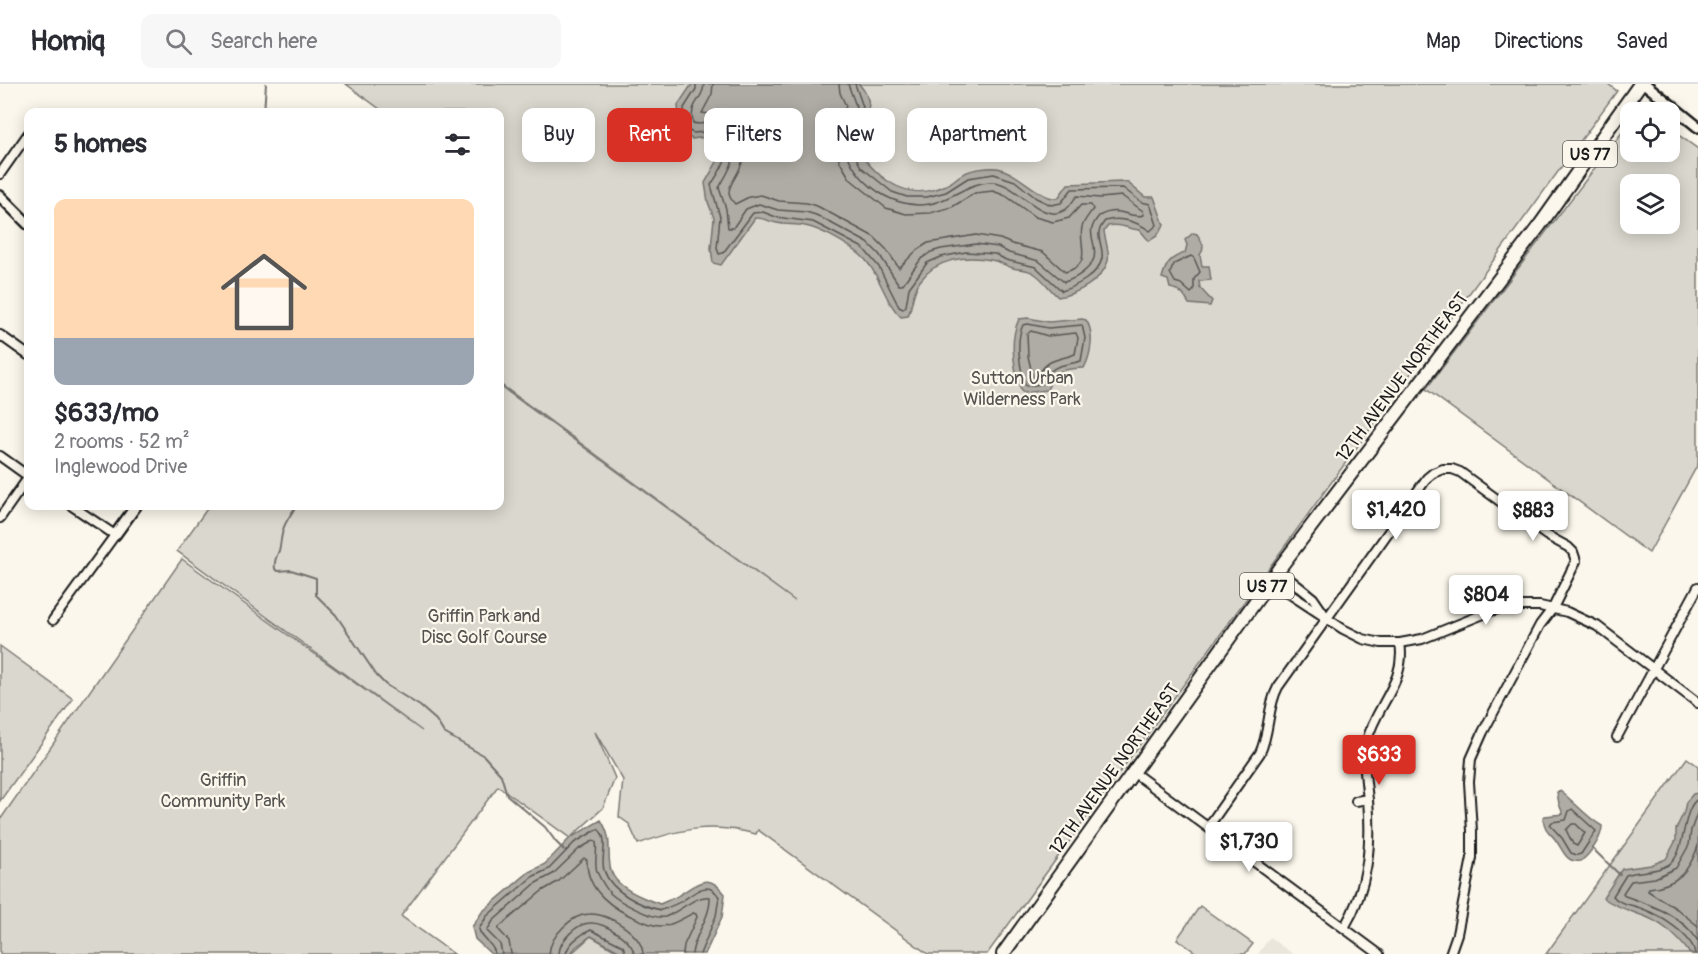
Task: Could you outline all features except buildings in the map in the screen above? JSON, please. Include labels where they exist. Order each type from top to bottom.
[{"type":"main road","name":"12TH AVENUE NORTHEAST","points":[[1003,954],[1278,570],[1540,225],[1640,84]]},
{"type":"street","points":[[1645,84],[1698,127]]},
{"type":"street","points":[[0,174],[24,140]]},
{"type":"street","points":[[0,196],[24,220]]},
{"type":"street","points":[[0,334],[24,353]]},
{"type":"street","points":[[0,456],[24,474]]},
{"type":"street","points":[[1208,827],[1260,753],[1265,742],[1274,694],[1327,618],[1430,475],[1443,469],[1460,472],[1573,552],[1575,564],[1553,608],[1540,625],[1476,745],[1471,759],[1469,782],[1472,858],[1457,934],[1450,954]]},
{"type":"street","points":[[0,518],[24,483]]},
{"type":"street","points":[[78,510],[115,535]]},
{"type":"street","points":[[54,620],[133,510]]},
{"type":"street","points":[[1278,570],[1313,598],[1327,618]]},
{"type":"street","points":[[1270,581],[1343,629],[1363,639],[1381,643],[1400,643],[1422,639],[1509,606],[1528,605],[1553,608],[1589,621],[1698,704]]},
{"type":"street","points":[[1617,737],[1698,587]]},
{"type":"street","points":[[1344,928],[1360,896],[1370,835],[1365,782],[1365,746],[1398,675],[1402,659],[1400,643]]},
{"type":"street","points":[[1133,772],[1379,954]]},
{"type":"street","points":[[1356,801],[1368,800]]},
{"type":"shaded area","points":[[1270,937],[1276,942],[1293,954],[1258,954]]},
{"type":"green space","points":[[346,84],[1608,84],[1617,91],[987,954],[928,954],[758,830],[756,834],[724,828],[696,829],[668,834],[638,844],[629,824],[619,817],[623,780],[595,732],[615,778],[603,808],[570,838],[498,786],[401,916],[454,954],[0,954],[0,820],[182,559],[422,731],[177,551],[206,510],[504,510],[504,389],[795,601],[504,387],[504,108],[379,108]]},
{"type":"green space","points":[[1620,135],[1620,162],[1680,162],[1680,136],[1698,149],[1698,464],[1649,553],[1426,389]]},
{"type":"green space","points":[[0,646],[73,699],[0,801]]},
{"type":"green space","points":[[1687,758],[1698,766],[1698,954],[1546,954]]},
{"type":"green space","points":[[1200,906],[1253,944],[1245,954],[1198,954],[1177,939]]},
{"type":"green space","points":[[591,936],[621,954],[571,954]]},
{"type":"water","points":[[692,84],[859,84],[867,97],[868,108],[815,108],[815,162],[868,162],[881,176],[898,187],[923,192],[950,183],[968,172],[990,168],[1005,171],[1051,198],[1058,198],[1068,184],[1123,182],[1128,183],[1145,197],[1154,197],[1164,225],[1157,236],[1149,241],[1140,230],[1108,226],[1104,231],[1108,254],[1105,268],[1088,285],[1073,293],[1058,297],[1041,279],[1028,270],[994,261],[971,258],[943,263],[920,281],[915,289],[908,316],[901,317],[891,305],[873,269],[863,258],[839,240],[802,225],[780,224],[755,218],[721,265],[713,263],[711,248],[714,218],[708,202],[705,183],[717,162],[803,162],[803,108],[704,108],[704,137],[692,139],[692,108],[678,108]]},
{"type":"water","points":[[1193,233],[1197,234],[1203,244],[1200,255],[1202,266],[1209,266],[1211,280],[1199,281],[1200,288],[1212,301],[1210,306],[1189,304],[1182,293],[1170,288],[1168,280],[1162,278],[1170,261],[1185,253],[1187,245],[1185,240]]},
{"type":"water","points":[[1028,318],[1049,322],[1086,320],[1089,325],[1091,344],[1084,368],[1070,369],[1057,374],[1047,390],[1024,393],[1021,391],[1016,373],[1013,345],[1019,319]]},
{"type":"water","points":[[1560,791],[1602,826],[1595,845],[1581,861],[1569,859],[1566,856],[1544,823],[1545,816],[1563,814],[1557,792]]},
{"type":"water","points":[[1698,793],[1698,954],[1690,954],[1674,935],[1661,925],[1603,898],[1622,869],[1651,865],[1666,859],[1676,840],[1676,829],[1686,802],[1693,794]]},
{"type":"water","points":[[601,820],[608,838],[612,873],[616,880],[629,891],[660,904],[697,884],[708,881],[719,887],[725,894],[722,917],[705,954],[624,954],[591,936],[570,954],[491,954],[475,939],[472,927],[482,912],[529,872],[545,864],[570,838]]},
{"type":"waterway","points":[[264,108],[266,84]]},
{"type":"waterway","points":[[294,510],[283,528],[275,569],[278,571],[291,570],[316,578],[316,595],[336,615],[377,676],[386,685],[420,706],[436,720],[444,733],[484,756],[501,775],[507,795],[545,827],[564,850]]},
{"type":"waterway","points":[[1592,848],[1620,875]]},
{"type":"park label","name":"Sutton Urban Wilderness Park","points":[[1022,388]]},
{"type":"park label","name":"Griffin Park and Disc Golf Course","points":[[484,626]]},
{"type":"park label","name":"Griffin Community Park","points":[[223,790]]}]
